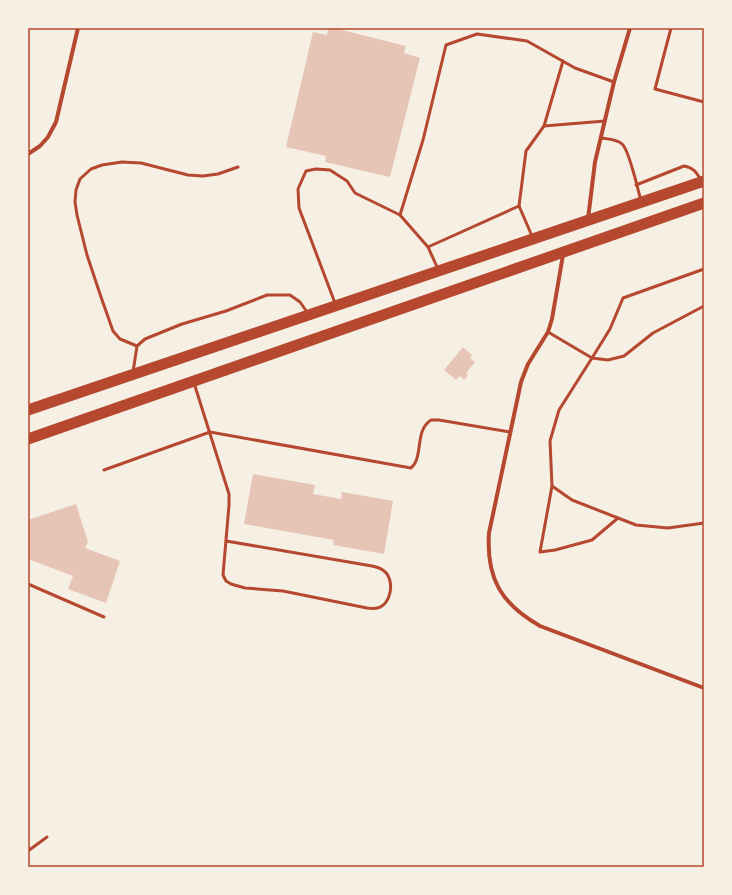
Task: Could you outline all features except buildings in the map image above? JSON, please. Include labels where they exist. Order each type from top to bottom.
[{"type":"highway","points":[[28,410],[534,240],[703,181]]},
{"type":"highway","points":[[28,439],[704,203]]},
{"type":"street","points":[[28,154],[40,146],[48,137],[56,122],[78,28]]},
{"type":"street","points":[[588,221],[595,162],[614,82],[630,28]]},
{"type":"street","points":[[563,251],[552,319],[548,332],[528,364],[521,382],[510,432],[489,533],[488,551],[492,574],[505,598],[519,613],[540,626],[704,688]]},
{"type":"lane","points":[[671,28],[655,89],[704,102]]},
{"type":"lane","points":[[400,215],[423,140],[446,45],[477,34],[527,41],[575,68],[614,82]]},
{"type":"lane","points":[[534,240],[519,206],[526,151],[544,126],[563,61]]},
{"type":"lane","points":[[544,126],[605,121]]},
{"type":"lane","points":[[601,138],[614,140],[623,144],[627,152],[642,203]]},
{"type":"lane","points":[[137,346],[120,339],[113,331],[101,297],[87,255],[77,215],[75,202],[76,190],[80,179],[91,169],[102,165],[122,162],[140,163],[188,175],[203,176],[218,174],[238,167]]},
{"type":"lane","points":[[636,185],[684,166],[691,167],[696,170],[703,181]]},
{"type":"lane","points":[[336,306],[299,208],[298,189],[306,171],[316,168],[330,170],[347,181],[355,193],[400,215],[428,247],[439,271]]},
{"type":"lane","points":[[428,247],[519,206]]},
{"type":"lane","points":[[618,518],[592,540],[555,550],[540,552],[552,486],[550,441],[559,410],[610,329],[623,298],[704,269]]},
{"type":"lane","points":[[132,375],[137,346],[145,339],[182,324],[226,311],[267,295],[290,295],[300,302],[310,315]]},
{"type":"lane","points":[[548,332],[592,358],[608,360],[624,356],[652,334],[704,306]]},
{"type":"lane","points":[[194,381],[229,494],[230,504],[226,541],[223,575],[226,581],[245,588],[283,591],[368,608],[378,608],[385,604],[390,593],[391,584],[388,575],[383,570],[372,566],[226,541]]},
{"type":"lane","points":[[104,470],[210,432],[411,468],[416,460],[422,430],[431,420],[439,420],[510,432]]},
{"type":"lane","points":[[552,486],[572,500],[636,525],[668,528],[704,523]]},
{"type":"lane","points":[[28,584],[104,617]]},
{"type":"lane","points":[[28,851],[47,837]]}]
